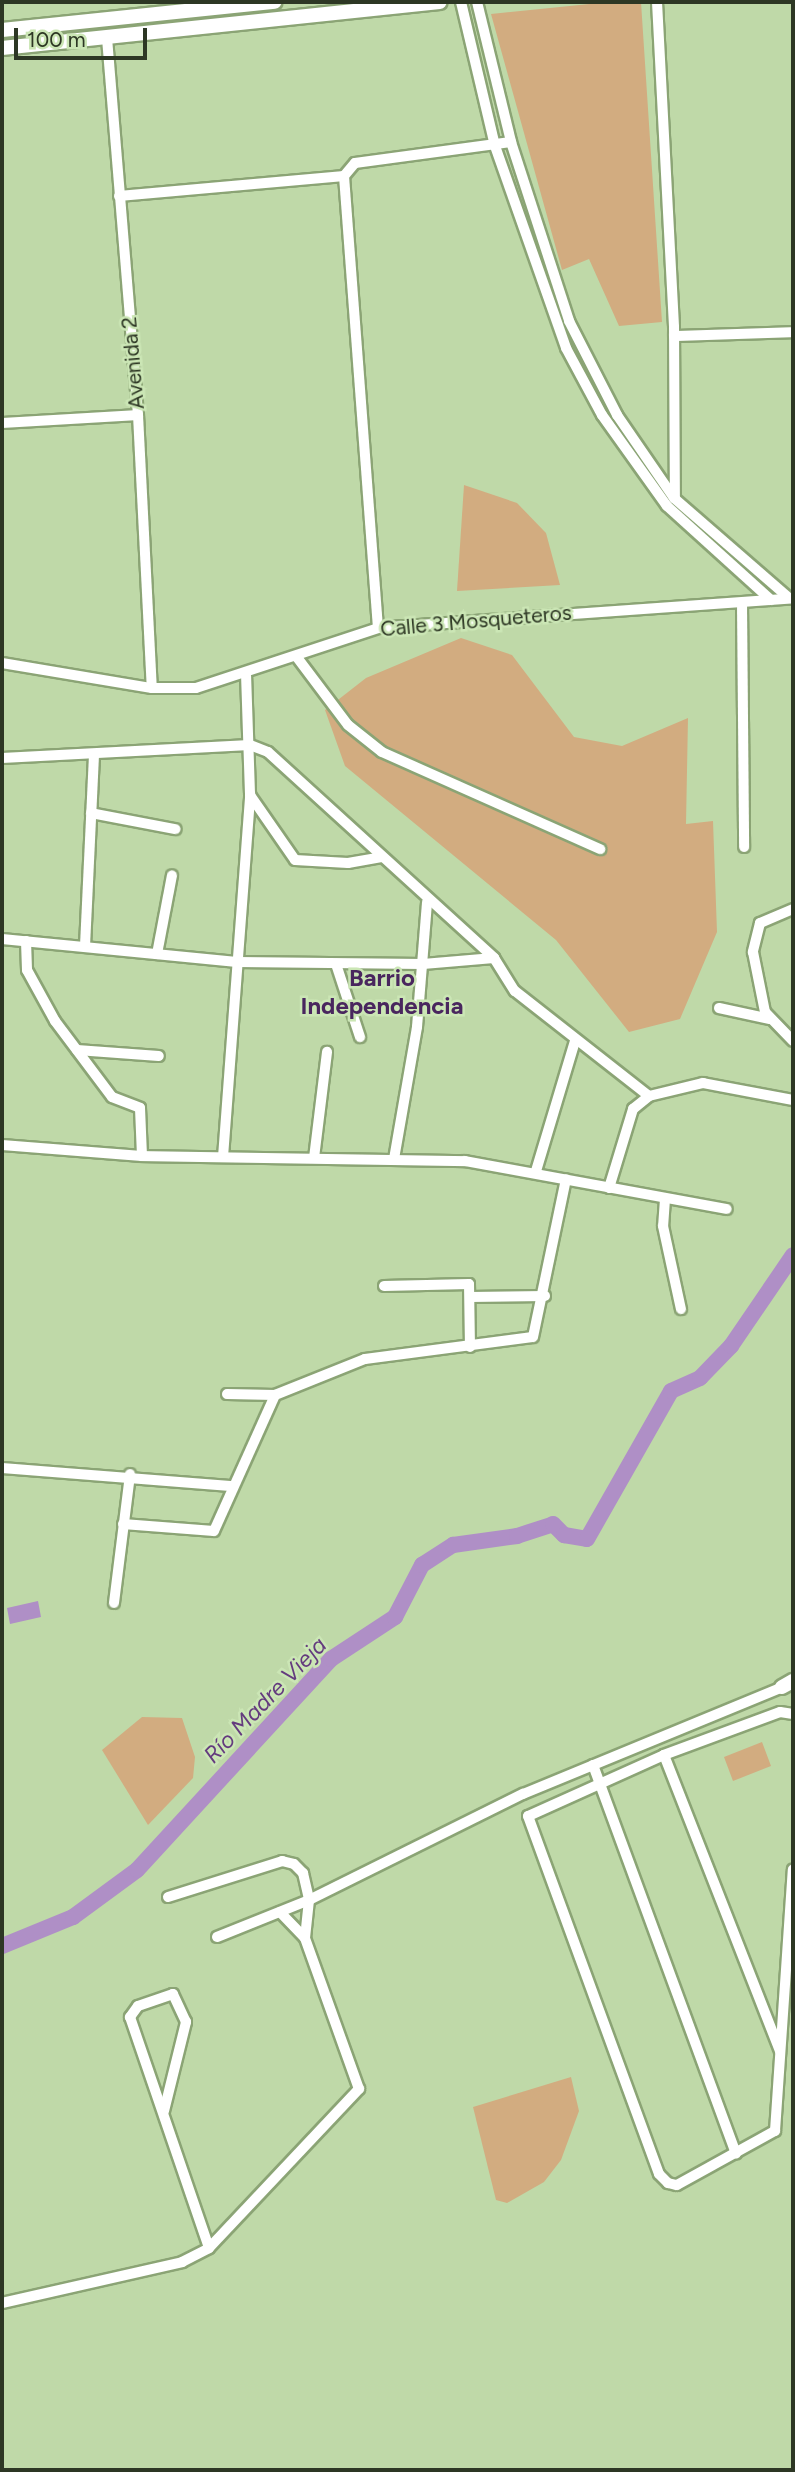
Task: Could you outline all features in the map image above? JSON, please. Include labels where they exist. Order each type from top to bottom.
[{"type":"street","points":[[2,30],[275,2]]},
{"type":"street","points":[[2,48],[440,2]]},
{"type":"street","points":[[461,2],[495,146],[566,348],[602,415],[671,502],[771,600]]},
{"type":"street","points":[[477,2],[511,142],[569,321],[617,415],[671,502],[791,598]]},
{"type":"street","points":[[657,2],[674,336],[671,502]]},
{"type":"street","name":"Avenida 2","points":[[107,38],[138,415],[152,688]]},
{"type":"street","points":[[378,628],[344,176],[355,163],[511,142]]},
{"type":"street","points":[[119,196],[344,176]]},
{"type":"street","points":[[674,336],[793,332]]},
{"type":"street","points":[[2,423],[138,415]]},
{"type":"street","name":"Calle 3 Mosqueteros","points":[[2,663],[152,688],[246,676],[378,628],[791,598]]},
{"type":"street","points":[[742,603],[744,847]]},
{"type":"street","points":[[296,656],[348,725],[382,752],[600,849]]},
{"type":"street","points":[[223,1157],[250,794],[246,676]]},
{"type":"street","points":[[2,758],[93,757],[250,745],[268,752],[314,788],[427,902],[494,958],[514,991],[649,1096]]},
{"type":"street","points":[[85,946],[93,757]]},
{"type":"street","points":[[250,794],[295,860],[348,863],[381,857]]},
{"type":"street","points":[[91,813],[175,829]]},
{"type":"street","points":[[158,954],[172,875]]},
{"type":"street","points":[[394,1159],[423,964],[427,902]]},
{"type":"street","points":[[793,909],[770,914],[754,934],[760,996],[770,1019],[793,1041]]},
{"type":"street","points":[[2,939],[236,962],[423,964],[494,958]]},
{"type":"street","points":[[26,941],[27,970],[77,1050],[112,1097],[140,1108],[142,1156]]},
{"type":"street","points":[[336,964],[360,1037]]},
{"type":"street","points":[[719,1008],[770,1019]]},
{"type":"street","points":[[536,1171],[575,1041]]},
{"type":"street","points":[[77,1050],[159,1056]]},
{"type":"street","points":[[314,1158],[327,1052]]},
{"type":"street","points":[[609,1188],[633,1109],[649,1096],[703,1083],[793,1100]]},
{"type":"street","points":[[2,1145],[142,1156],[394,1159],[536,1171],[609,1188],[727,1209]]},
{"type":"street","points":[[227,1394],[275,1395],[365,1359],[470,1347],[533,1336],[545,1296],[566,1179]]},
{"type":"street","points":[[665,1199],[663,1226],[681,1309]]},
{"type":"street","points":[[384,1286],[467,1283],[470,1297],[470,1347]]},
{"type":"street","points":[[470,1297],[545,1296]]},
{"type":"street","points":[[122,1524],[209,1534],[275,1395]]},
{"type":"street","points":[[2,1468],[130,1474],[233,1486]]},
{"type":"street","points":[[114,1603],[130,1474]]},
{"type":"street","points":[[217,1937],[309,1900],[593,1765],[789,1686]]},
{"type":"street","points":[[793,1714],[780,1712],[664,1755],[528,1816],[659,2174],[677,2185],[775,2131],[793,1870]]},
{"type":"street","points":[[664,1755],[782,2055]]},
{"type":"street","points":[[593,1765],[736,2154]]},
{"type":"street","points":[[168,1897],[282,1861],[303,1873],[309,1900],[305,1938]]},
{"type":"street","points":[[4,2299],[182,2262],[209,2248],[359,2089],[305,1938],[280,1912]]},
{"type":"street","points":[[164,2111],[185,2042],[181,2000],[173,1994],[138,2006],[130,2017],[209,2248]]},
{"type":"shaded area","points":[[609,2],[641,2],[662,322],[619,326],[589,259],[562,270],[491,14]]},
{"type":"shaded area","points":[[464,485],[517,503],[546,533],[560,585],[457,591]]},
{"type":"shaded area","points":[[461,638],[512,655],[574,737],[622,746],[688,718],[686,824],[713,821],[717,932],[680,1019],[629,1032],[556,940],[345,766],[325,710],[366,678]]},
{"type":"shaded area","points":[[38,1601],[41,1617],[10,1624],[7,1608]]},
{"type":"shaded area","points":[[142,1717],[182,1718],[195,1757],[193,1778],[148,1825],[102,1750]]},
{"type":"shaded area","points":[[762,1742],[771,1766],[733,1781],[724,1757]]},
{"type":"shaded area","points":[[571,2077],[579,2111],[561,2160],[544,2182],[507,2203],[496,2200],[473,2107]]},
{"type":"waterway","name":"Río Madre Vieja","points":[[2,1946],[73,1917],[137,1870],[331,1659],[395,1617],[422,1565],[453,1545],[517,1536],[553,1524],[564,1535],[587,1539],[671,1391],[700,1378],[731,1346],[793,1255]]},
{"type":"district","name":"Barrio Independencia","points":[[382,992]]}]
